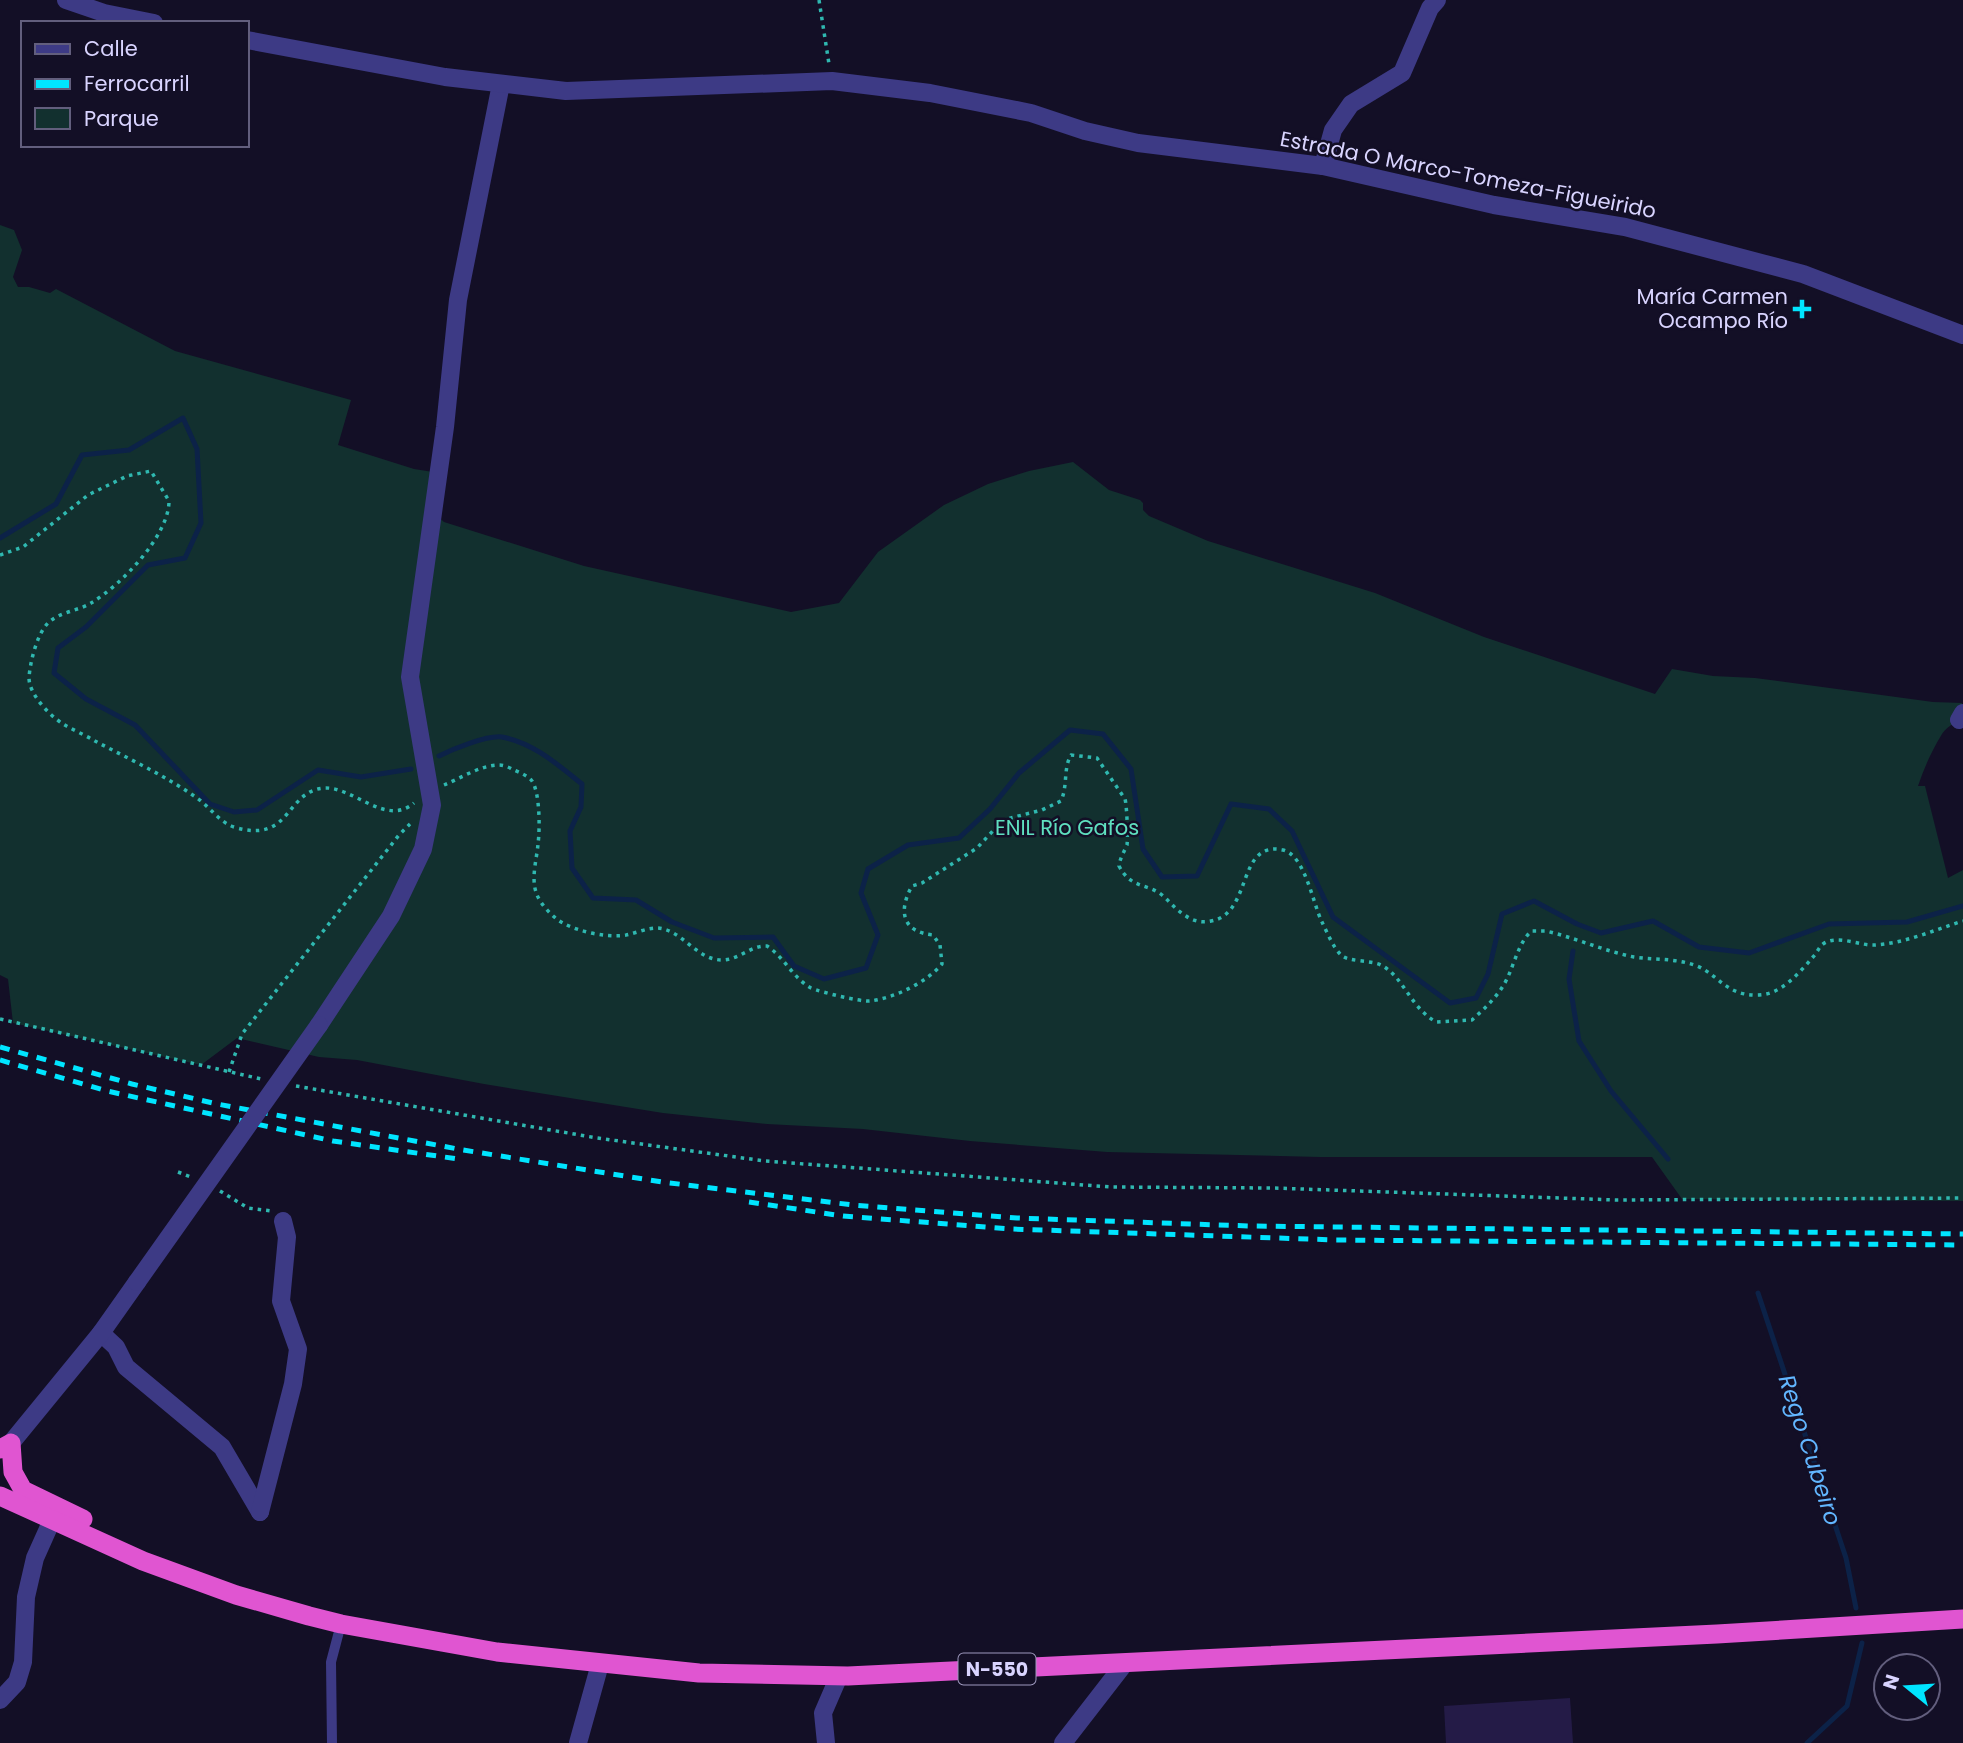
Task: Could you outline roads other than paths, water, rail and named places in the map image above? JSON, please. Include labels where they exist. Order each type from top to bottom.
[{"type":"highway","points":[[5,1446],[13,1472],[23,1490],[157,1552],[236,1595]]},
{"type":"highway","name":"N-550","points":[[0,1488],[52,1520]]},
{"type":"highway","name":"N-550","points":[[0,1496],[142,1561],[236,1595],[341,1624],[497,1652],[699,1673],[839,1676],[1717,1634],[1963,1619]]},
{"type":"street","points":[[66,0],[104,13],[144,21]]},
{"type":"street","points":[[1323,166],[1333,130],[1351,104],[1402,72],[1430,8],[1437,0]]},
{"type":"street","name":"Estrada O Marco-Tomeza-Figueirido","points":[[248,40],[445,77],[566,92],[832,81],[930,93],[1031,113],[1085,131],[1138,143],[1323,166],[1494,205],[1625,227],[1803,274],[1963,335]]},
{"type":"street","points":[[5,1446],[101,1333],[319,1025],[391,916],[423,849],[431,798],[410,677],[445,427],[458,300],[501,84]]},
{"type":"street","points":[[101,1333],[116,1347],[126,1367],[222,1447],[260,1512],[293,1384],[299,1349],[281,1301],[287,1237],[283,1221]]},
{"type":"street","points":[[0,1700],[17,1682],[23,1662],[26,1597],[35,1558],[52,1520]]},
{"type":"street","points":[[1063,1743],[1125,1663]]},
{"type":"street","points":[[578,1743],[600,1664]]},
{"type":"street","points":[[826,1743],[823,1713],[839,1676]]},
{"type":"lane","points":[[332,1743],[331,1662],[341,1624]]},
{"type":"waterway","points":[[0,538],[56,504],[82,455],[129,450],[183,418],[197,449],[201,523],[185,558],[148,565],[86,627],[58,648],[54,673],[86,699],[135,725],[210,804],[234,812],[257,810],[318,770],[361,777],[411,769]]},
{"type":"waterway","points":[[439,756],[470,743],[496,737],[514,740],[535,749],[582,784],[581,807],[570,831],[572,868],[593,898],[636,900],[672,922],[714,938],[773,937],[794,966],[824,979],[866,968],[878,935],[861,893],[868,869],[908,845],[959,838],[990,809],[1019,773],[1070,730],[1103,734],[1131,769],[1143,849],[1162,877],[1197,876],[1231,804],[1269,809],[1292,831],[1333,917],[1450,1003],[1476,998],[1488,974],[1502,914],[1534,901],[1577,924],[1601,933],[1653,921],[1699,947],[1749,953],[1829,924],[1907,922],[1963,906]]},
{"type":"waterway","name":"Rego Cubeiro","points":[[1573,951],[1569,979],[1579,1041],[1611,1091],[1668,1159]]},
{"type":"waterway","name":"Rego Cubeiro","points":[[1758,1293],[1846,1558],[1856,1608]]},
{"type":"waterway","name":"Rego Cubeiro","points":[[1807,1743],[1847,1706],[1862,1643]]},
{"type":"railway","points":[[0,1047],[132,1084],[217,1104],[463,1150],[662,1182],[853,1205],[1017,1218],[1249,1226],[1963,1234]]},
{"type":"railway","points":[[0,1060],[107,1091],[333,1141],[458,1159]]},
{"type":"railway","points":[[749,1202],[843,1216],[1012,1229],[1336,1240],[1963,1245]]},
{"type":"place","name":"María Carmen Ocampo Río","points":[[1802,309]]},
{"type":"park label","name":"ENIL Río Gafos","points":[[1067,828]]}]
